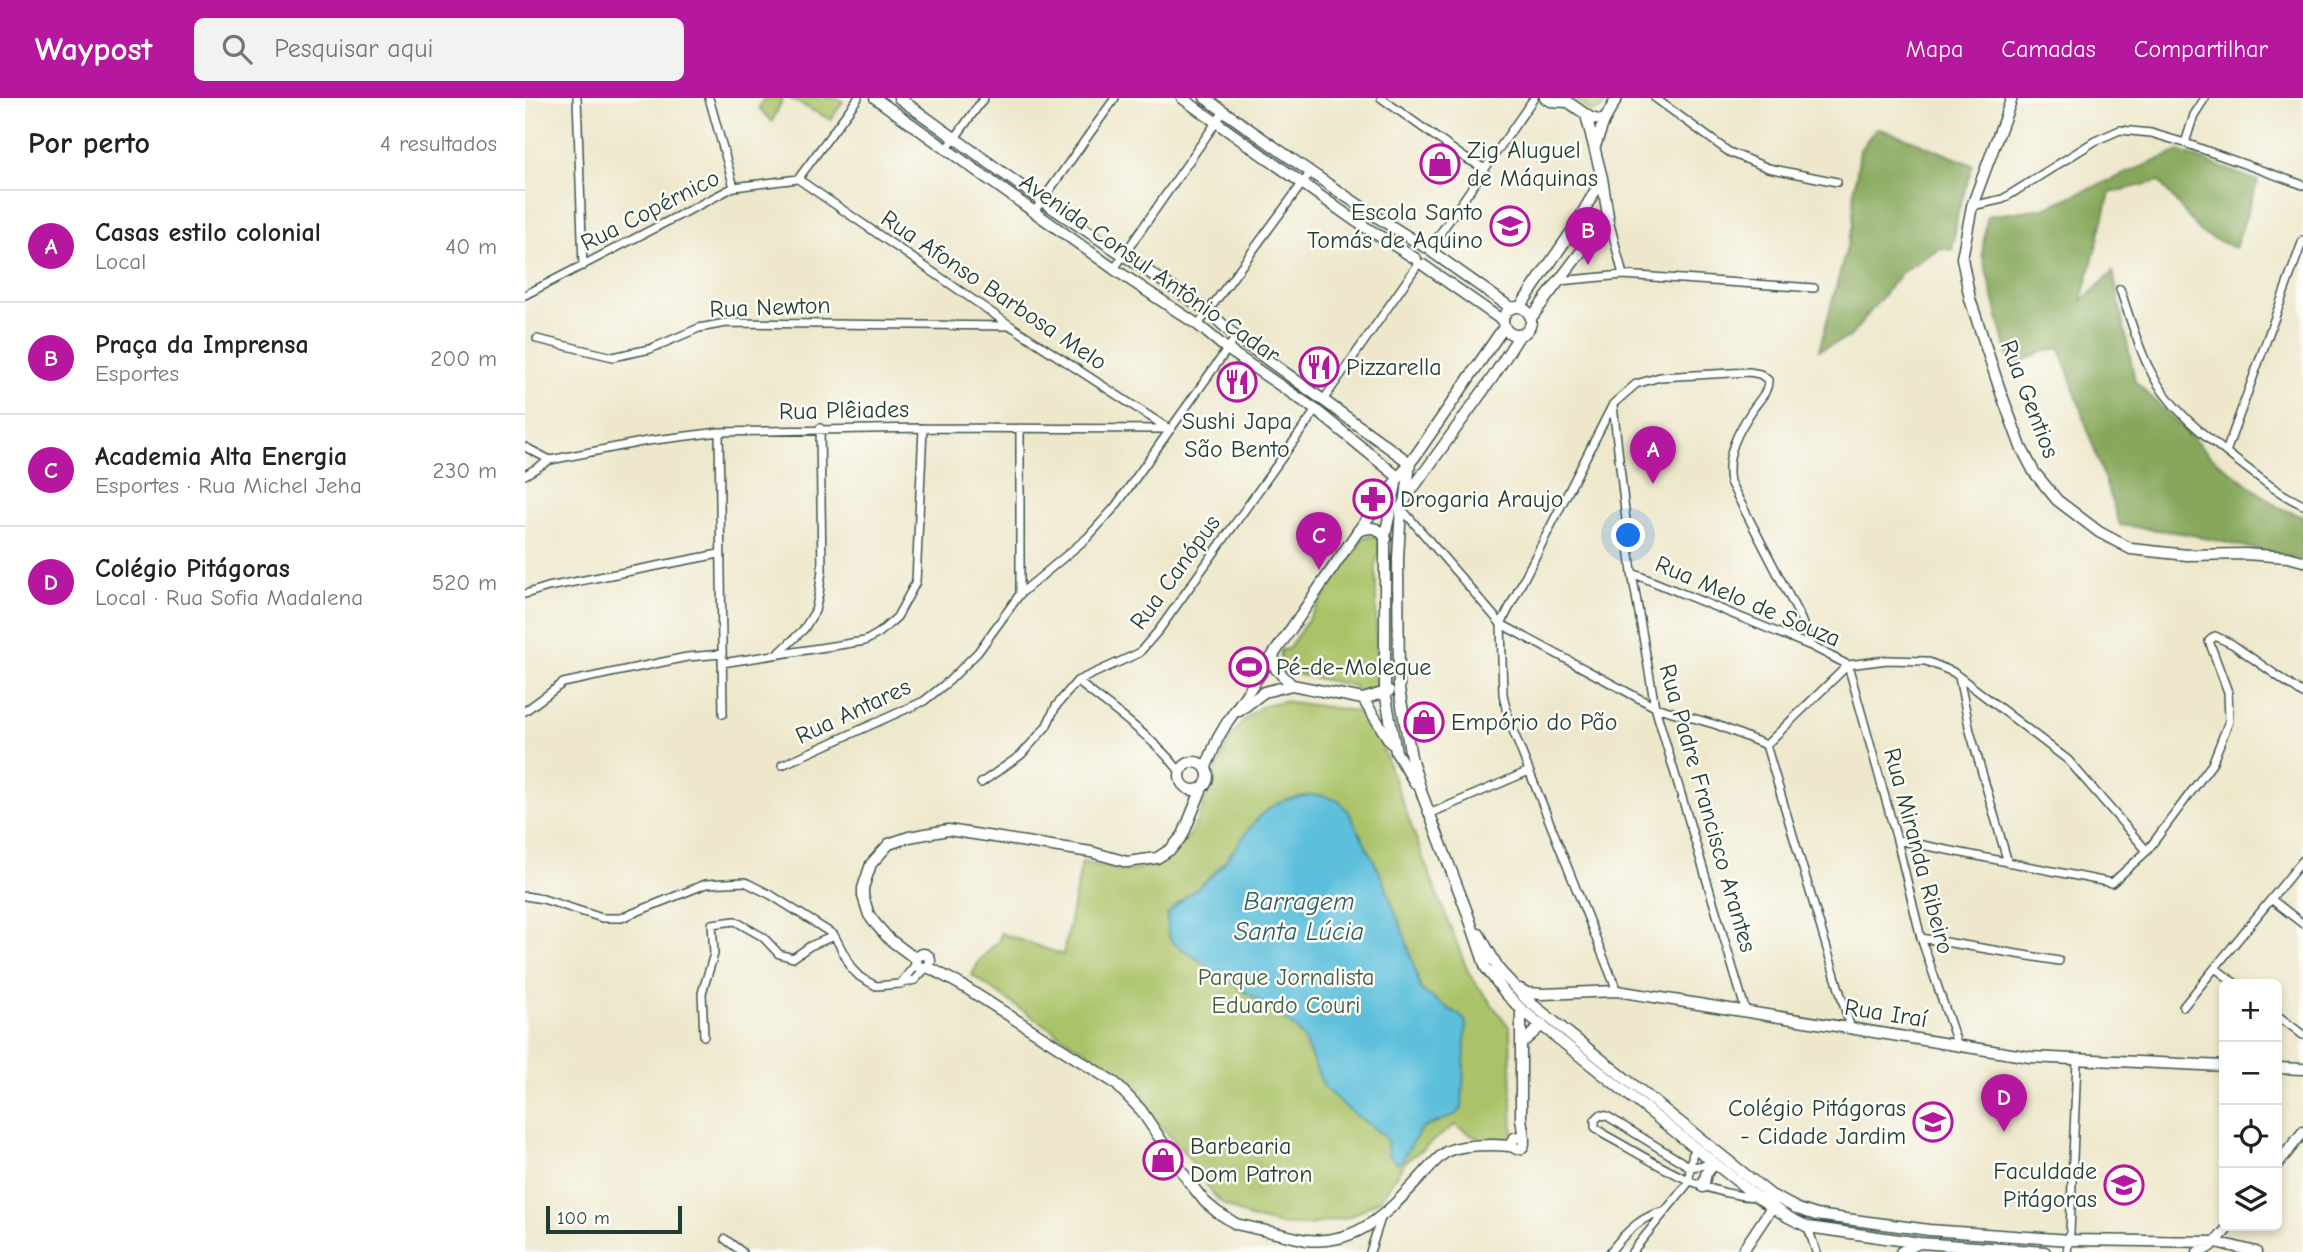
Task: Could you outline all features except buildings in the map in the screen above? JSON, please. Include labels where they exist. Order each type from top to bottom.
[{"type":"street","points":[[577,98],[583,266]]},
{"type":"street","points":[[709,98],[734,187]]},
{"type":"street","points":[[798,179],[858,98]]},
{"type":"street","name":"Avenida Consul Antônio Cadar","points":[[876,98],[1316,410],[1398,477]]},
{"type":"street","name":"Avenida Consul Antônio Cadar","points":[[899,98],[1042,201],[1209,312],[1236,337],[1324,398],[1410,463]]},
{"type":"street","points":[[947,149],[984,98]]},
{"type":"street","points":[[1034,212],[1115,98]]},
{"type":"street","points":[[1182,98],[1354,220],[1419,262],[1504,324],[1511,334],[1519,336]]},
{"type":"street","points":[[1205,98],[1371,214],[1429,249],[1515,308],[1527,311],[1531,318]]},
{"type":"street","points":[[1381,98],[1465,158],[1484,168]]},
{"type":"street","points":[[1419,262],[1432,261],[1429,249],[1534,98]]},
{"type":"street","points":[[1545,98],[1568,102],[1591,118],[1604,121]]},
{"type":"street","points":[[1595,146],[1604,121],[1617,98]]},
{"type":"street","points":[[1655,98],[1729,152],[1768,168],[1837,182]]},
{"type":"street","name":"Rua Gentios","points":[[2013,98],[1972,206],[1962,258],[1970,299],[2021,447],[2045,487],[2057,500],[2099,532],[2131,549],[2187,555],[2245,554],[2288,557],[2303,561]]},
{"type":"street","points":[[2185,143],[2194,115],[2205,98]]},
{"type":"street","points":[[1114,269],[1224,111]]},
{"type":"street","points":[[1586,115],[1623,275]]},
{"type":"street","points":[[1972,206],[2003,199],[2095,141],[2120,130],[2151,132],[2303,185]]},
{"type":"street","points":[[1198,325],[1310,173]]},
{"type":"street","points":[[1077,681],[1182,769],[1201,765],[1273,654],[1358,531],[1410,463],[1504,324],[1504,316],[1515,308],[1572,231],[1602,178]]},
{"type":"street","name":"Rua Copérnico","points":[[525,295],[734,187],[798,179]]},
{"type":"street","name":"Rua Afonso Barbosa Melo","points":[[798,179],[1011,326],[1171,429]]},
{"type":"street","points":[[1572,231],[1608,216]]},
{"type":"street","points":[[1403,503],[1519,336],[1528,331],[1531,318],[1608,216]]},
{"type":"street","points":[[2226,452],[2303,240]]},
{"type":"street","points":[[1324,398],[1419,262],[1417,250],[1429,249]]},
{"type":"street","points":[[1559,281],[1623,275],[1814,288]]},
{"type":"street","points":[[2120,289],[2148,367],[2166,397],[2182,415],[2226,452],[2281,494],[2303,505]]},
{"type":"street","name":"Rua Newton","points":[[537,339],[613,357],[650,349],[699,328],[726,323],[1011,326]]},
{"type":"street","name":"Rua Antares","points":[[782,765],[924,701],[949,681],[978,652],[1020,594],[1087,538],[1115,507],[1236,337]]},
{"type":"street","points":[[1616,991],[1508,718],[1503,694],[1500,624],[1613,404],[1636,384],[1660,377],[1749,372],[1760,374],[1768,380],[1765,392],[1741,427],[1728,468],[1730,482],[1801,619],[1811,646]]},
{"type":"street","name":"Rua Padre Francisco Arantes","points":[[1613,404],[1632,573],[1655,707],[1746,1012]]},
{"type":"street","name":"Rua Canópus","points":[[981,783],[1021,755],[1046,727],[1056,706],[1077,681],[1139,653],[1159,630],[1316,410]]},
{"type":"street","points":[[777,655],[804,629],[815,611],[819,593],[822,570],[820,428]]},
{"type":"street","name":"Rua Plêiades","points":[[525,475],[550,460],[647,441],[719,432],[820,428],[1171,429]]},
{"type":"street","points":[[722,663],[865,640],[879,633],[897,617],[916,582],[923,428]]},
{"type":"street","points":[[1020,429],[1020,594]]},
{"type":"street","points":[[719,432],[723,714]]},
{"type":"street","points":[[525,447],[550,460]]},
{"type":"street","points":[[1410,463],[1398,558],[1399,689],[1411,757],[1429,814],[1486,968],[1506,994],[1542,1012],[1771,1195],[1798,1209],[1929,1230],[2070,1240],[2216,1242],[2256,1252]]},
{"type":"street","points":[[1396,752],[1385,692],[1385,536],[1398,477]]},
{"type":"street","points":[[1403,503],[1500,624],[1655,707],[1717,725],[1766,745]]},
{"type":"street","points":[[1358,531],[1377,528],[1398,558]]},
{"type":"street","points":[[525,594],[548,587],[719,554]]},
{"type":"street","name":"Rua Melo de Souza","points":[[1632,573],[1811,646],[1848,665]]},
{"type":"street","points":[[1897,840],[2112,883],[2147,851],[2212,764],[2229,721],[2228,692],[2209,640],[2215,636],[2232,644],[2303,694]]},
{"type":"street","points":[[525,711],[563,683],[687,657],[722,654]]},
{"type":"street","points":[[1273,654],[1276,669],[1292,685]]},
{"type":"street","points":[[1766,745],[1848,665],[1887,660],[1926,662],[1959,676],[2067,760],[2147,851]]},
{"type":"street","name":"Rua Miranda Ribeiro","points":[[1848,665],[1897,840],[1921,939],[1958,1046]]},
{"type":"street","points":[[1959,676],[1971,731],[2008,863]]},
{"type":"street","points":[[1228,721],[1264,692],[1292,685],[1363,699],[1399,689]]},
{"type":"street","points":[[1363,699],[1377,717],[1422,794]]},
{"type":"street","points":[[1766,745],[1851,1029]]},
{"type":"street","points":[[1201,765],[1209,776],[1197,789],[1183,835],[1157,858],[1127,862],[1091,852],[948,830],[909,837],[890,844],[871,864],[863,888],[869,915],[889,939],[922,962],[1115,1083],[1150,1121],[1189,1182],[1217,1212],[1236,1224],[1295,1238],[1318,1241],[1360,1230],[1381,1218],[1448,1151],[1517,1141],[1521,1118],[1524,1004]]},
{"type":"street","points":[[1182,769],[1182,784],[1197,789]]},
{"type":"street","points":[[1429,814],[1529,771]]},
{"type":"street","points":[[2183,1007],[2303,860]]},
{"type":"street","points":[[525,896],[602,918],[621,918],[706,884],[745,882],[771,895],[834,935],[852,969],[876,986],[899,984],[922,962]]},
{"type":"street","points":[[2271,899],[2303,924]]},
{"type":"street","points":[[1467,912],[1500,971],[1542,1025],[1714,1164],[1772,1207],[1808,1227],[1920,1243],[2045,1252]]},
{"type":"street","points":[[704,1036],[702,993],[714,954],[712,923],[735,921],[763,937],[779,954],[793,958],[810,946],[834,935]]},
{"type":"street","points":[[1921,939],[2059,961]]},
{"type":"street","points":[[2215,968],[2229,979]]},
{"type":"street","name":"Rua Iraí","points":[[1510,983],[1527,993],[1616,991],[2009,1055],[2219,1066]]},
{"type":"street","points":[[1524,1004],[1543,994]]},
{"type":"street","points":[[1542,1012],[1543,994]]},
{"type":"street","points":[[2282,1019],[2303,1035]]},
{"type":"street","points":[[1522,1043],[1542,1025]]},
{"type":"street","points":[[2067,1252],[2070,1240],[2077,1060]]},
{"type":"street","points":[[2282,1068],[2303,1069]]},
{"type":"street","points":[[1738,1169],[1714,1164],[1690,1167],[1611,1119],[1600,1115],[1595,1120],[1595,1127],[1605,1135],[1689,1182],[1757,1197]]},
{"type":"street","points":[[1605,1135],[1611,1119]]},
{"type":"street","points":[[2282,1159],[2303,1132]]},
{"type":"street","points":[[1632,1252],[1689,1182],[1695,1148]]},
{"type":"street","points":[[1703,1187],[1706,1174],[1714,1164]]},
{"type":"street","points":[[1742,1252],[1772,1207]]},
{"type":"street","points":[[1610,1252],[1623,1235],[1653,1213],[1664,1212]]},
{"type":"street","points":[[1370,1252],[1381,1218]]},
{"type":"street","points":[[1808,1227],[1816,1252]]},
{"type":"street","points":[[1901,1252],[1920,1243],[1929,1230]]},
{"type":"street","points":[[2198,1252],[2216,1242],[2225,1231]]},
{"type":"street","points":[[725,1239],[742,1252]]},
{"type":"green space","points":[[764,98],[783,98],[772,122],[759,108]]},
{"type":"green space","points":[[789,98],[838,98],[843,101],[831,120]]},
{"type":"green space","points":[[1574,98],[1610,98],[1599,110],[1590,112]]},
{"type":"green space","points":[[1876,128],[1973,165],[1958,212],[1952,250],[1940,248],[1902,272],[1850,337],[1819,350],[1853,225],[1860,150]]},
{"type":"green space","points":[[2179,151],[2258,181],[2235,248],[2201,233],[2159,181],[2110,193],[2082,301],[2113,272],[2135,381],[2209,455],[2278,507],[2303,517],[2303,560],[2188,534],[2120,525],[2060,348],[2042,352],[2011,367],[1982,254],[1987,216],[2044,208]]},
{"type":"green space","points":[[1375,536],[1380,542],[1380,554],[1376,562],[1376,687],[1361,692],[1354,686],[1287,674],[1280,664],[1281,650],[1288,649],[1364,537]]},
{"type":"green space","name":"Parque Jornalista Eduardo Couri","points":[[1283,701],[1355,711],[1375,727],[1469,974],[1510,1028],[1513,1140],[1508,1138],[1487,1142],[1455,1125],[1405,1162],[1380,1200],[1347,1218],[1308,1225],[1282,1225],[1250,1218],[1223,1204],[1188,1157],[1108,1066],[972,975],[979,961],[999,940],[1001,933],[1063,955],[1082,862],[1133,871],[1173,854],[1200,815],[1227,744],[1240,724],[1261,707]]},
{"type":"water","name":"Barragem Santa Lúcia","points":[[1322,795],[1339,801],[1349,812],[1379,871],[1405,937],[1421,990],[1463,1018],[1466,1023],[1462,1108],[1457,1114],[1421,1129],[1401,1162],[1397,1163],[1388,1154],[1387,1141],[1383,1135],[1345,1107],[1324,1087],[1303,1038],[1296,1029],[1172,942],[1168,935],[1167,915],[1214,873],[1260,816],[1284,801]]},
{"type":"place","name":"Zig Aluguel de Máquinas","points":[[1440,164]]},
{"type":"place","name":"Escola Santo Tomás de Aquino","points":[[1510,226]]},
{"type":"place","name":"Praça da Imprensa","points":[[1588,265]]},
{"type":"place","name":"Pizzarella","points":[[1319,367]]},
{"type":"place","name":"Sushi Japa São Bento","points":[[1237,382]]},
{"type":"place","name":"Casas estilo colonial","points":[[1653,484]]},
{"type":"place","name":"Drogaria Araujo","points":[[1373,499]]},
{"type":"place","name":"Academia Alta Energia","points":[[1319,570]]},
{"type":"place","name":"Pé-de-Moleque","points":[[1249,667]]},
{"type":"place","name":"Empório do Pão","points":[[1424,722]]},
{"type":"place","name":"Colégio Pitágoras - Cidade Jardim","points":[[1933,1122]]},
{"type":"place","name":"Colégio Pitágoras","points":[[2004,1132]]},
{"type":"place","name":"Barbearia Dom Patron","points":[[1163,1160]]},
{"type":"place","name":"Faculdade Pitágoras","points":[[2124,1185]]}]
